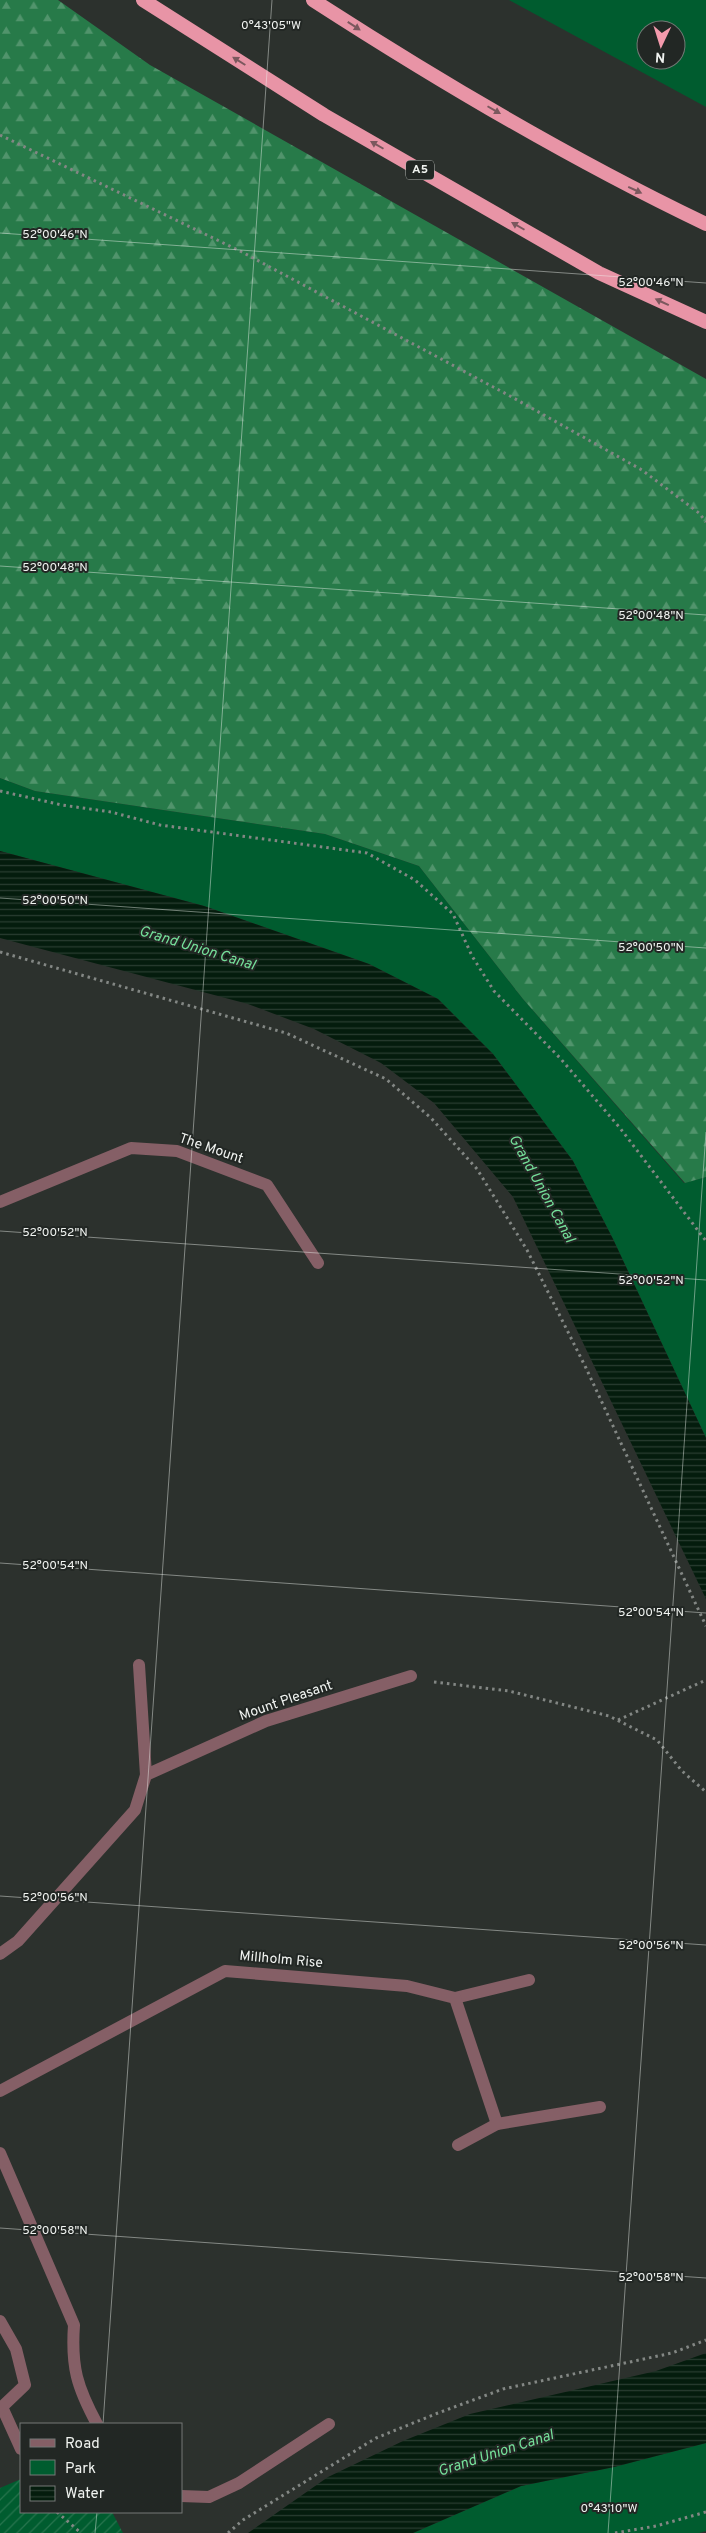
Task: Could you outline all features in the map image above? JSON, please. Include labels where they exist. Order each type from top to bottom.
[{"type":"highway","name":"A5","points":[[143,0],[324,115],[599,273],[706,322]]},
{"type":"highway","points":[[313,0],[401,57],[622,184],[706,224]]},
{"type":"street","name":"The Mount","points":[[0,1202],[131,1148],[177,1151],[267,1185],[318,1263]]},
{"type":"street","points":[[0,1954],[18,1940],[135,1810],[146,1775],[139,1665]]},
{"type":"street","name":"Mount Pleasant","points":[[146,1775],[266,1721],[411,1676]]},
{"type":"street","name":"Millholm Rise","points":[[0,2091],[225,1971],[407,1986],[455,1998]]},
{"type":"street","points":[[496,2124],[455,1998],[529,1980]]},
{"type":"street","points":[[458,2145],[496,2124],[600,2107]]},
{"type":"street","points":[[0,2153],[74,2324],[72,2356],[83,2397],[96,2423]]},
{"type":"street","points":[[0,2321],[16,2349],[26,2385],[2,2407],[20,2447]]},
{"type":"street","points":[[182,2496],[208,2497],[239,2483],[328,2424]]},
{"type":"path","points":[[0,135],[242,252],[510,396],[642,470],[699,513],[706,522]]},
{"type":"path","points":[[0,791],[62,805],[111,812],[160,825],[368,853],[415,880],[453,914],[472,956],[494,991],[560,1058],[614,1121],[706,1241]]},
{"type":"path","points":[[0,952],[286,1033],[386,1079],[431,1118],[477,1169],[527,1250],[586,1368],[706,1626]]},
{"type":"path","points":[[411,1676],[426,1681],[509,1691],[609,1716],[657,1740],[682,1771],[706,1792]]},
{"type":"path","points":[[618,1720],[706,1680]]},
{"type":"path","points":[[228,2533],[243,2520],[376,2438],[503,2389],[672,2353],[706,2340]]},
{"type":"path","points":[[615,2533],[656,2526],[706,2512]]},
{"type":"path","points":[[58,2513],[81,2533]]},
{"type":"green space","points":[[0,0],[58,0],[150,65],[706,379],[706,1177],[685,1183],[523,999],[419,866],[325,834],[35,791],[0,778]]},
{"type":"green space","points":[[509,0],[706,0],[706,107],[638,70],[686,70],[686,20],[636,20],[636,69]]},
{"type":"green space","points":[[0,778],[35,791],[325,834],[419,866],[523,999],[684,1183],[706,1177],[706,1438],[613,1239],[573,1161],[493,1054],[438,999],[369,964],[204,906],[0,851]]},
{"type":"green space","points":[[706,2443],[706,2531],[699,2533],[413,2533],[521,2486],[614,2467]]},
{"type":"green space","points":[[20,2479],[20,2513],[113,2513],[123,2533],[0,2533],[0,2488]]},
{"type":"water","name":"Grand Union Canal","points":[[0,851],[204,906],[369,964],[438,999],[493,1054],[573,1161],[613,1239],[706,1438],[706,1599],[513,1197],[434,1103],[381,1063],[314,1029],[248,1004],[0,938]]},
{"type":"water","name":"Grand Union Canal","points":[[706,2353],[706,2443],[614,2467],[521,2486],[413,2533],[248,2533],[328,2477],[403,2441],[470,2414],[656,2371]]}]
